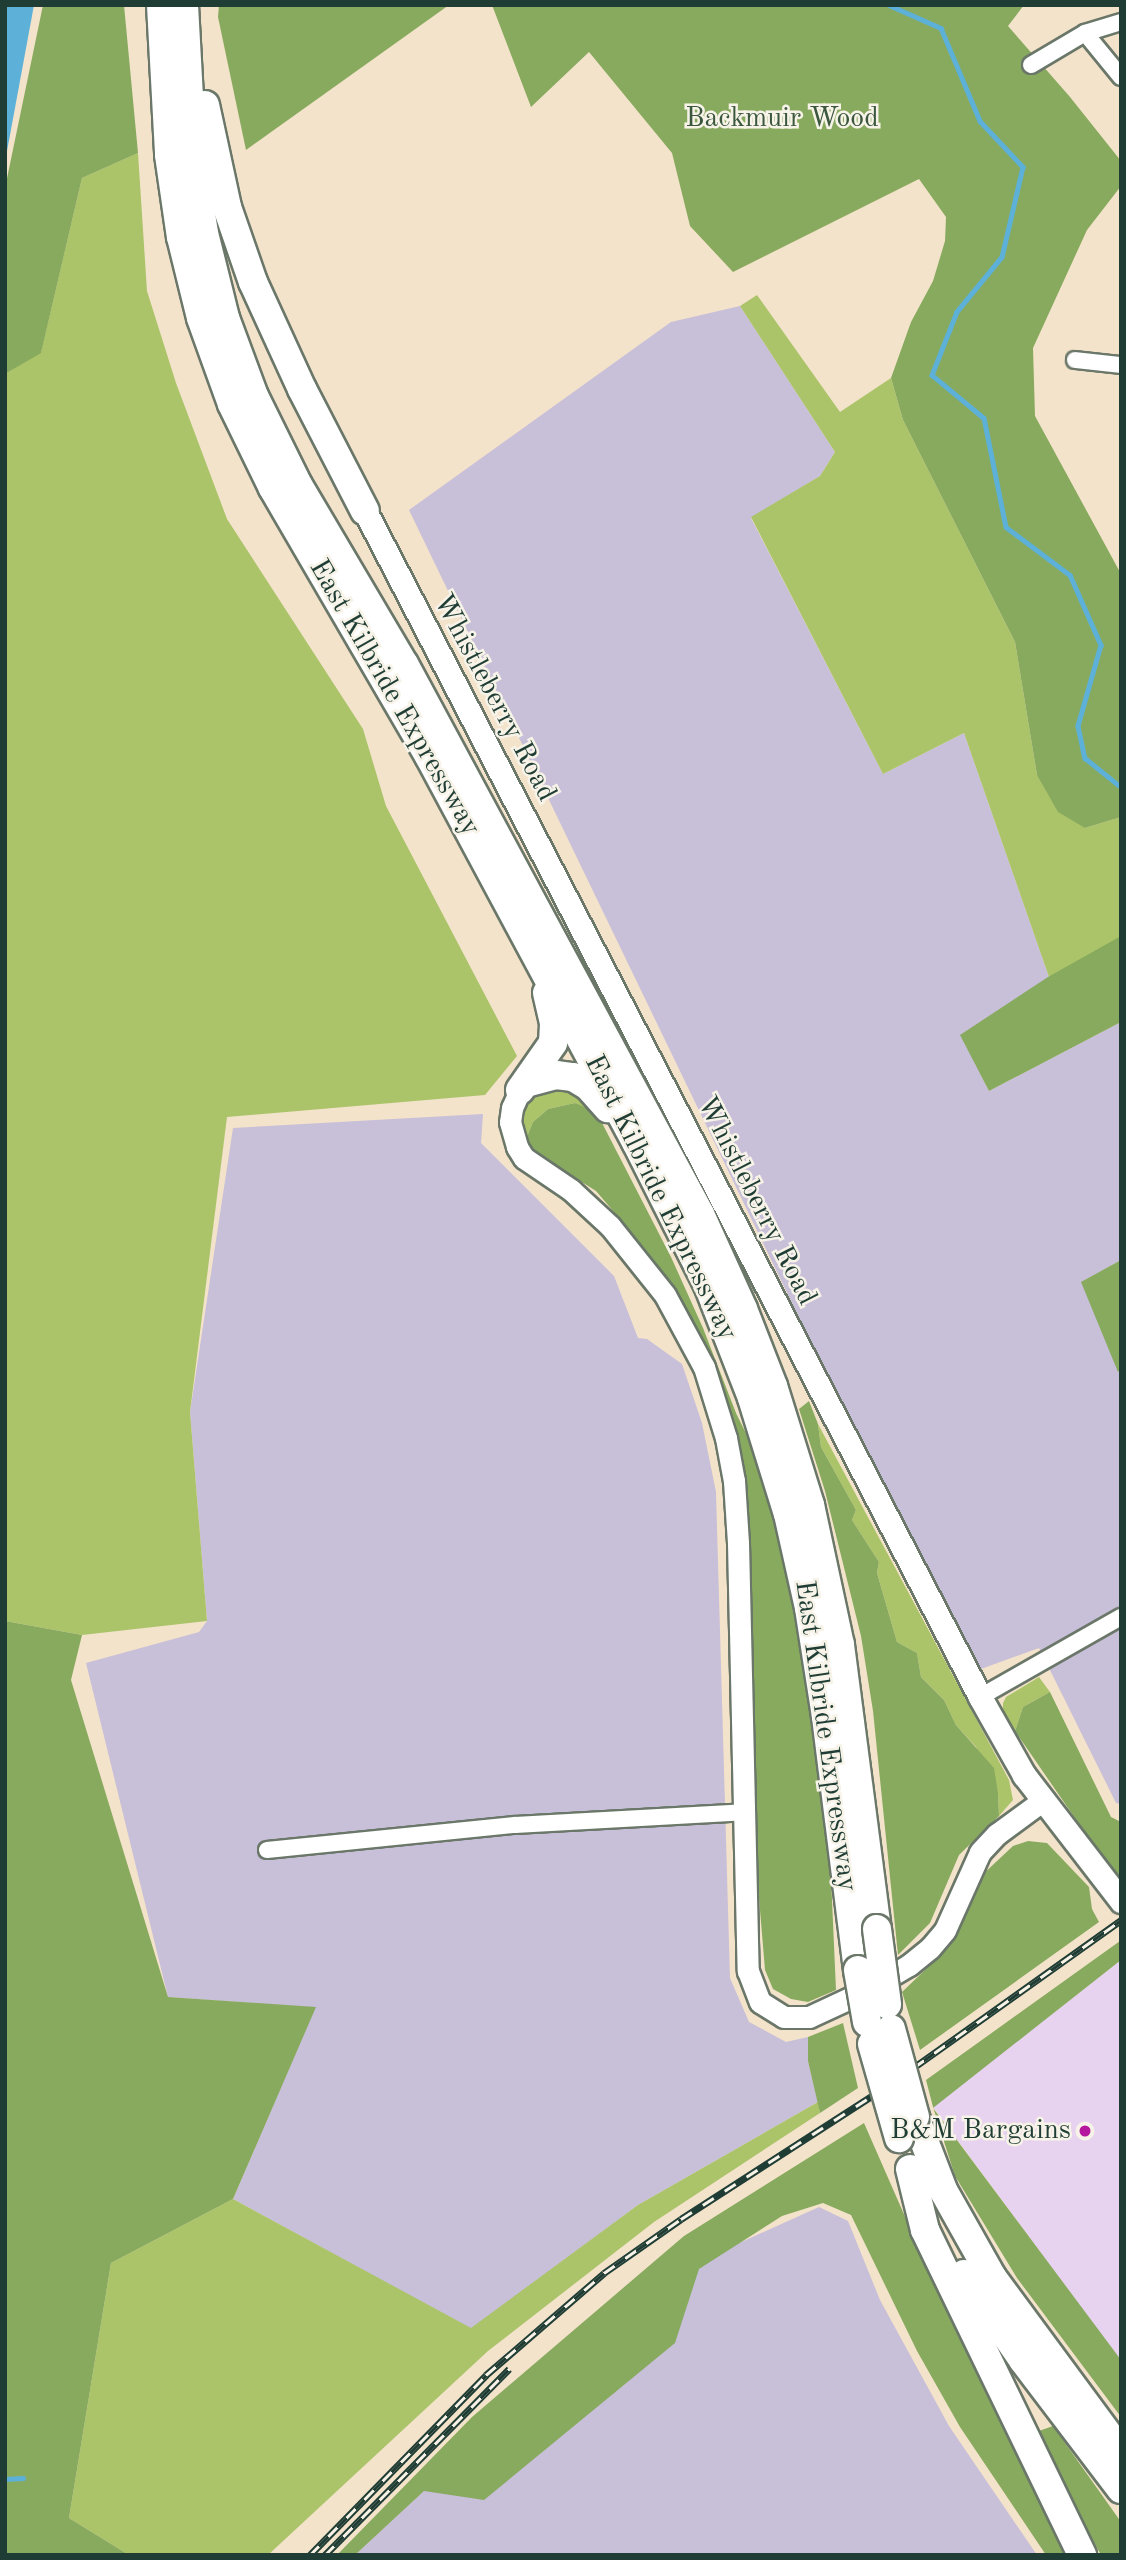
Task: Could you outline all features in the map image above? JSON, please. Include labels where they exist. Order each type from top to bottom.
[{"type":"highway","name":"East Kilbride Expressway","points":[[161,5],[166,113],[174,195],[192,288],[213,359],[273,488],[404,711],[547,974],[692,1250],[723,1319],[765,1435],[788,1514],[820,1672],[858,1970],[879,2025],[907,2127],[910,2169],[967,2281],[1023,2361],[1121,2489]]},
{"type":"highway","name":"East Kilbride Expressway","points":[[184,5],[192,154],[204,233],[222,307],[254,396],[298,485],[410,676],[694,1203],[727,1272],[774,1386],[810,1505],[837,1631],[877,1929],[879,2025]]},
{"type":"highway","points":[[190,5],[211,139],[238,245],[269,321],[365,511]]},
{"type":"highway","points":[[523,1087],[553,1043],[554,1023],[547,992],[547,974]]},
{"type":"highway","points":[[523,1087],[556,1075],[573,1077],[588,1086],[626,1123]]},
{"type":"highway","points":[[907,2127],[992,2277],[1121,2452]]},
{"type":"highway","points":[[910,2169],[925,2230],[1082,2555]]},
{"type":"main road","name":"Whistleberry Road","points":[[365,511],[1013,1758],[1042,1801],[1118,1898]]},
{"type":"street","points":[[1031,65],[1085,33],[1121,22]]},
{"type":"street","points":[[1085,33],[1121,77]]},
{"type":"street","points":[[1075,360],[1121,365]]},
{"type":"street","points":[[523,1087],[512,1108],[510,1122],[517,1147],[531,1163],[571,1190],[600,1216],[639,1260],[680,1319],[713,1392],[730,1459],[737,1516],[749,1978],[755,1995],[775,2014],[798,2019],[818,2014],[853,1997],[921,1957],[945,1930],[980,1852],[997,1834],[1042,1801]]},
{"type":"street","points":[[980,1697],[1121,1617]]},
{"type":"street","points":[[267,1850],[515,1825],[744,1812]]},
{"type":"shaded area","points":[[740,306],[835,452],[820,476],[751,518],[883,774],[964,733],[1049,977],[961,1035],[989,1091],[1121,1022],[1121,1260],[1082,1282],[1119,1371],[1121,1369],[1121,1804],[1116,1803],[1039,1648],[981,1669],[918,1564],[409,510],[671,322]]},
{"type":"shaded area","points":[[483,1114],[481,1143],[614,1276],[638,1338],[647,1339],[682,1364],[702,1423],[716,1492],[730,1978],[749,2022],[786,2042],[808,2037],[808,2061],[818,2102],[638,2205],[471,2329],[233,2199],[315,2008],[168,1997],[86,1663],[199,1632],[207,1621],[190,1412],[233,1128]]},
{"type":"shaded area","points":[[1121,1960],[1121,2361],[933,2107]]},
{"type":"shaded area","points":[[819,2207],[848,2221],[880,2300],[949,2426],[1037,2555],[355,2555],[636,2293]]},
{"type":"green space","points":[[43,5],[124,5],[138,153],[82,178],[41,353],[5,374],[5,188]]},
{"type":"green space","points":[[219,5],[449,5],[246,150],[218,17]]},
{"type":"green space","name":"Backmuir Wood","points":[[492,5],[1024,5],[1008,26],[1121,161],[1121,186],[1087,230],[1033,348],[1035,416],[1121,574],[1121,817],[1085,828],[1058,812],[1037,775],[1015,642],[903,420],[891,378],[911,322],[933,281],[945,241],[946,217],[919,179],[733,272],[690,226],[672,153],[589,52],[531,107]]},
{"type":"green space","points":[[138,153],[147,291],[176,383],[227,519],[363,729],[386,806],[517,1056],[485,1095],[227,1117],[190,1412],[207,1621],[82,1635],[5,1621],[5,374],[41,352],[82,178]]},
{"type":"green space","points":[[757,295],[840,412],[891,378],[903,420],[1015,642],[1037,775],[1085,828],[1121,817],[1121,940],[1049,977],[964,733],[883,774],[751,517],[820,476],[835,452],[740,306]]},
{"type":"green space","points":[[1121,936],[1121,1022],[989,1091],[960,1035],[1048,977]]},
{"type":"green space","points":[[550,1086],[578,1090],[600,1119],[575,1103],[548,1109],[533,1122],[526,1139],[522,1125],[525,1107],[536,1093]]},
{"type":"green space","points":[[575,1103],[591,1110],[600,1119],[671,1257],[703,1328],[736,1413],[757,1456],[776,1517],[812,1698],[830,1855],[836,1990],[808,2002],[791,1999],[773,1989],[765,1970],[751,1802],[746,1542],[677,1298],[626,1226],[596,1191],[536,1153],[526,1139],[533,1122],[548,1109]]},
{"type":"green space","points":[[1121,1260],[1121,1369],[1118,1372],[1081,1282]]},
{"type":"green space","points":[[809,1401],[818,1424],[821,1447],[856,1510],[852,1520],[879,1562],[877,1573],[897,1642],[917,1653],[921,1677],[944,1700],[956,1725],[994,1768],[999,1816],[959,1855],[930,1923],[898,1955],[873,1711],[861,1636],[825,1491],[799,1409]]},
{"type":"green space","points":[[818,1424],[1009,1780],[1013,1800],[999,1816],[998,1793],[976,1747],[956,1725],[944,1700],[921,1677],[917,1653],[897,1642],[877,1573],[879,1562],[852,1520],[856,1510],[821,1447]]},
{"type":"green space","points":[[5,1621],[82,1635],[71,1680],[168,1997],[316,2007],[233,2199],[111,2263],[69,2518],[129,2555],[5,2555]]},
{"type":"green space","points":[[1039,1677],[1050,1692],[1023,1707],[1015,1731],[1003,1711],[1003,1703],[1006,1697]]},
{"type":"green space","points":[[1050,1692],[1111,1817],[1121,1822],[1121,1885],[1015,1731],[1023,1707]]},
{"type":"green space","points":[[1028,1841],[1047,1843],[1089,1887],[1092,1909],[1099,1922],[920,2050],[902,1992],[948,1948],[981,1876],[1013,1846]]},
{"type":"green space","points":[[1120,1941],[1121,1960],[933,2108],[926,2080]]},
{"type":"green space","points":[[843,2023],[858,2088],[820,2113],[808,2061],[808,2037]]},
{"type":"green space","points":[[818,2102],[820,2113],[654,2222],[488,2351],[268,2555],[129,2555],[69,2518],[111,2263],[233,2199],[471,2328],[638,2205]]},
{"type":"green space","points":[[934,2109],[1121,2360],[1121,2417],[1017,2278],[955,2176]]},
{"type":"green space","points":[[864,2123],[942,2301],[1071,2555],[1046,2555],[960,2427],[917,2351],[851,2215],[823,2203],[782,2216],[699,2269],[675,2343],[484,2500],[424,2491],[355,2555],[337,2555],[472,2417],[684,2236]]},
{"type":"green space","points":[[1053,2426],[1121,2522],[1121,2555],[1101,2555],[1033,2433]]},
{"type":"water","points":[[5,5],[34,5],[5,162]]},
{"type":"waterway","points":[[889,5],[941,28],[980,121],[1023,167],[1002,257],[957,312],[932,375],[984,418],[1006,527],[1070,575],[1101,645],[1078,726],[1085,758],[1121,787]]},
{"type":"waterway","points":[[5,2479],[23,2478]]},
{"type":"railway","points":[[310,2555],[486,2375],[604,2273],[681,2219],[892,2083],[1121,1920]]},
{"type":"railway","points":[[325,2555],[509,2369]]},
{"type":"place","name":"B&M Bargains","points":[[1085,2131]]}]
